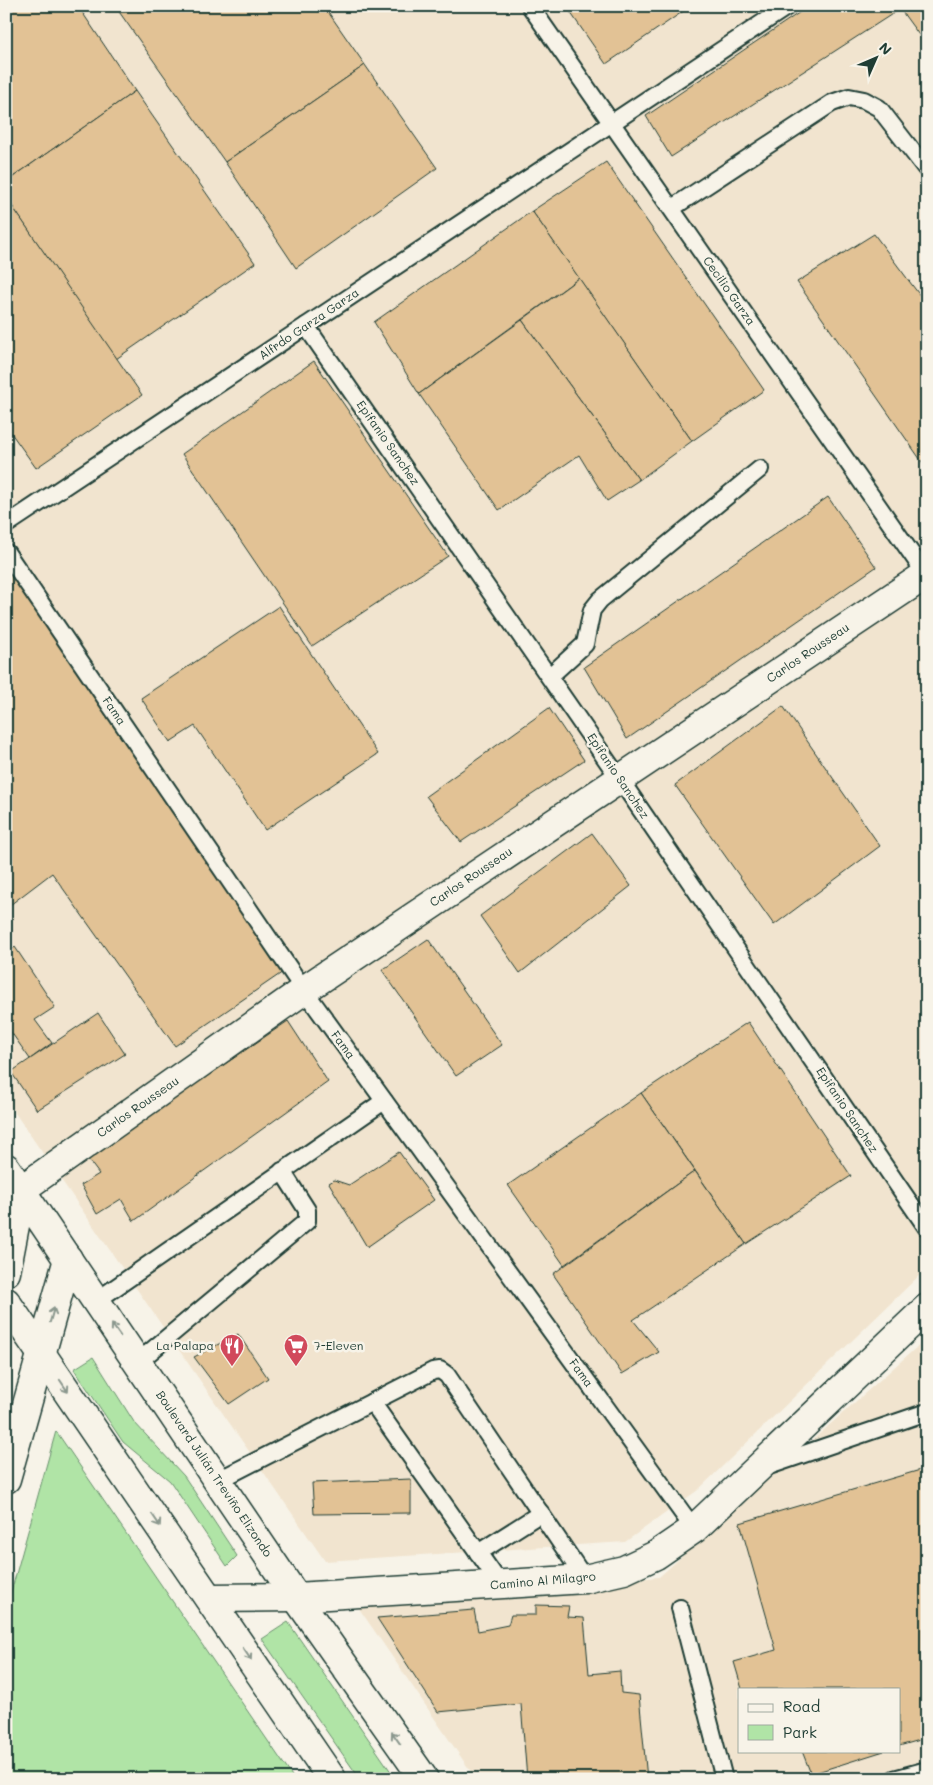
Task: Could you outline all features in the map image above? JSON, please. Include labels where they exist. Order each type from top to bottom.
[{"type":"street","name":"Carlos Rousseau","points":[[14,1179],[304,990],[926,575]]},
{"type":"street","name":"Boulevard Julián Treviño Elizondo","points":[[14,1179],[296,1597],[424,1779]]},
{"type":"street","points":[[6,1272],[14,1179]]},
{"type":"street","points":[[6,1480],[68,1259]]},
{"type":"street","points":[[6,1302],[332,1779]]},
{"type":"street","name":"Camino Al Milagro","points":[[210,1598],[296,1597],[500,1585],[585,1579],[624,1570],[656,1555],[694,1529],[927,1308]]},
{"type":"lane","name":"Cecilio Garza","points":[[530,6],[926,575]]},
{"type":"lane","name":"Alfrdo Garza Garza","points":[[6,524],[788,6]]},
{"type":"lane","points":[[672,208],[832,103],[849,97],[864,100],[878,108],[927,170]]},
{"type":"lane","name":"Epifanio Sanchez","points":[[306,326],[550,676],[927,1228]]},
{"type":"lane","points":[[550,676],[585,644],[592,610],[600,600],[760,470]]},
{"type":"lane","name":"Fama","points":[[6,552],[304,990],[694,1529]]},
{"type":"lane","points":[[96,1301],[384,1102]]},
{"type":"lane","points":[[138,1362],[307,1221],[307,1210],[282,1171]]},
{"type":"lane","points":[[217,1481],[433,1371],[440,1370],[443,1371],[585,1579]]},
{"type":"lane","points":[[372,1402],[500,1585]]},
{"type":"lane","points":[[755,1471],[927,1412]]},
{"type":"lane","points":[[478,1553],[540,1513]]},
{"type":"lane","points":[[680,1608],[724,1779]]},
{"type":"lane","points":[[894,1779],[927,1770]]},
{"type":"shaded area","points":[[6,6],[927,6],[927,1268],[698,1490],[625,1542],[325,1561],[6,1100]]},
{"type":"shaded area","points":[[927,1338],[927,1779],[476,1779],[356,1604],[659,1577]]},
{"type":"green space","points":[[93,1357],[134,1422],[184,1476],[237,1556],[227,1566],[170,1481],[123,1442],[74,1369]]},
{"type":"green space","points":[[56,1431],[294,1779],[6,1779],[6,1610]]},
{"type":"green space","points":[[288,1622],[396,1779],[360,1779],[262,1639]]},
{"type":"building","points":[[6,6],[78,6],[135,91],[6,182]]},
{"type":"building","points":[[115,6],[324,6],[365,65],[225,162]]},
{"type":"building","points":[[566,6],[691,6],[606,64]]},
{"type":"building","points":[[809,6],[927,6],[927,46],[900,9],[671,157],[646,116]]},
{"type":"building","points":[[365,65],[437,168],[296,268],[225,162]]},
{"type":"building","points":[[135,91],[255,263],[116,359],[6,197],[6,182]]},
{"type":"building","points":[[606,162],[764,390],[692,441],[532,211]]},
{"type":"building","points":[[6,197],[142,395],[36,468],[6,426]]},
{"type":"building","points":[[532,211],[579,278],[419,394],[374,322]]},
{"type":"building","points":[[874,234],[927,305],[927,469],[797,282]]},
{"type":"building","points":[[579,278],[692,441],[639,480],[522,320]]},
{"type":"building","points":[[522,320],[639,480],[607,501],[579,455],[499,510],[419,394]]},
{"type":"building","points":[[314,361],[448,556],[312,646],[182,454]]},
{"type":"building","points":[[828,497],[876,567],[627,739],[584,667]]},
{"type":"building","points":[[6,562],[283,972],[175,1046],[52,873],[6,908]]},
{"type":"building","points":[[279,606],[378,754],[265,830],[195,726],[170,742],[141,698]]},
{"type":"building","points":[[783,706],[880,846],[774,925],[675,785]]},
{"type":"building","points":[[549,708],[584,760],[461,842],[426,796]]},
{"type":"building","points":[[592,833],[631,886],[520,973],[480,916]]},
{"type":"building","points":[[428,939],[502,1045],[456,1076],[382,970]]},
{"type":"building","points":[[15,947],[55,1007],[35,1020],[52,1043],[30,1059],[6,1025],[6,954]]},
{"type":"building","points":[[98,1013],[125,1054],[37,1110],[11,1072]]},
{"type":"building","points":[[288,1021],[328,1082],[134,1221],[121,1199],[97,1214],[81,1185],[99,1174],[87,1158]]},
{"type":"building","points":[[748,1022],[851,1176],[746,1244],[641,1093]]},
{"type":"building","points":[[641,1093],[695,1171],[564,1265],[508,1185]]},
{"type":"building","points":[[399,1152],[434,1200],[367,1247],[329,1183],[334,1180],[349,1185]]},
{"type":"building","points":[[695,1171],[746,1244],[633,1320],[659,1352],[622,1374],[553,1274]]},
{"type":"building","name":"La Palapa","points":[[238,1334],[268,1378],[229,1404],[194,1357]]},
{"type":"building","points":[[927,1468],[927,1738],[900,1746],[900,1688],[742,1688],[734,1662],[776,1650],[740,1523]]},
{"type":"building","points":[[411,1479],[411,1513],[314,1514],[312,1483]]},
{"type":"building","points":[[536,1605],[569,1606],[567,1617],[584,1618],[589,1674],[620,1671],[621,1693],[639,1695],[647,1779],[527,1779],[521,1704],[438,1712],[377,1618],[474,1610],[478,1631],[508,1625],[511,1615],[536,1615]]},
{"type":"building","points":[[802,1752],[881,1752],[811,1774]]},
{"type":"place","name":"La Palapa","points":[[232,1367]]},
{"type":"place","name":"7-Eleven","points":[[296,1367]]}]
